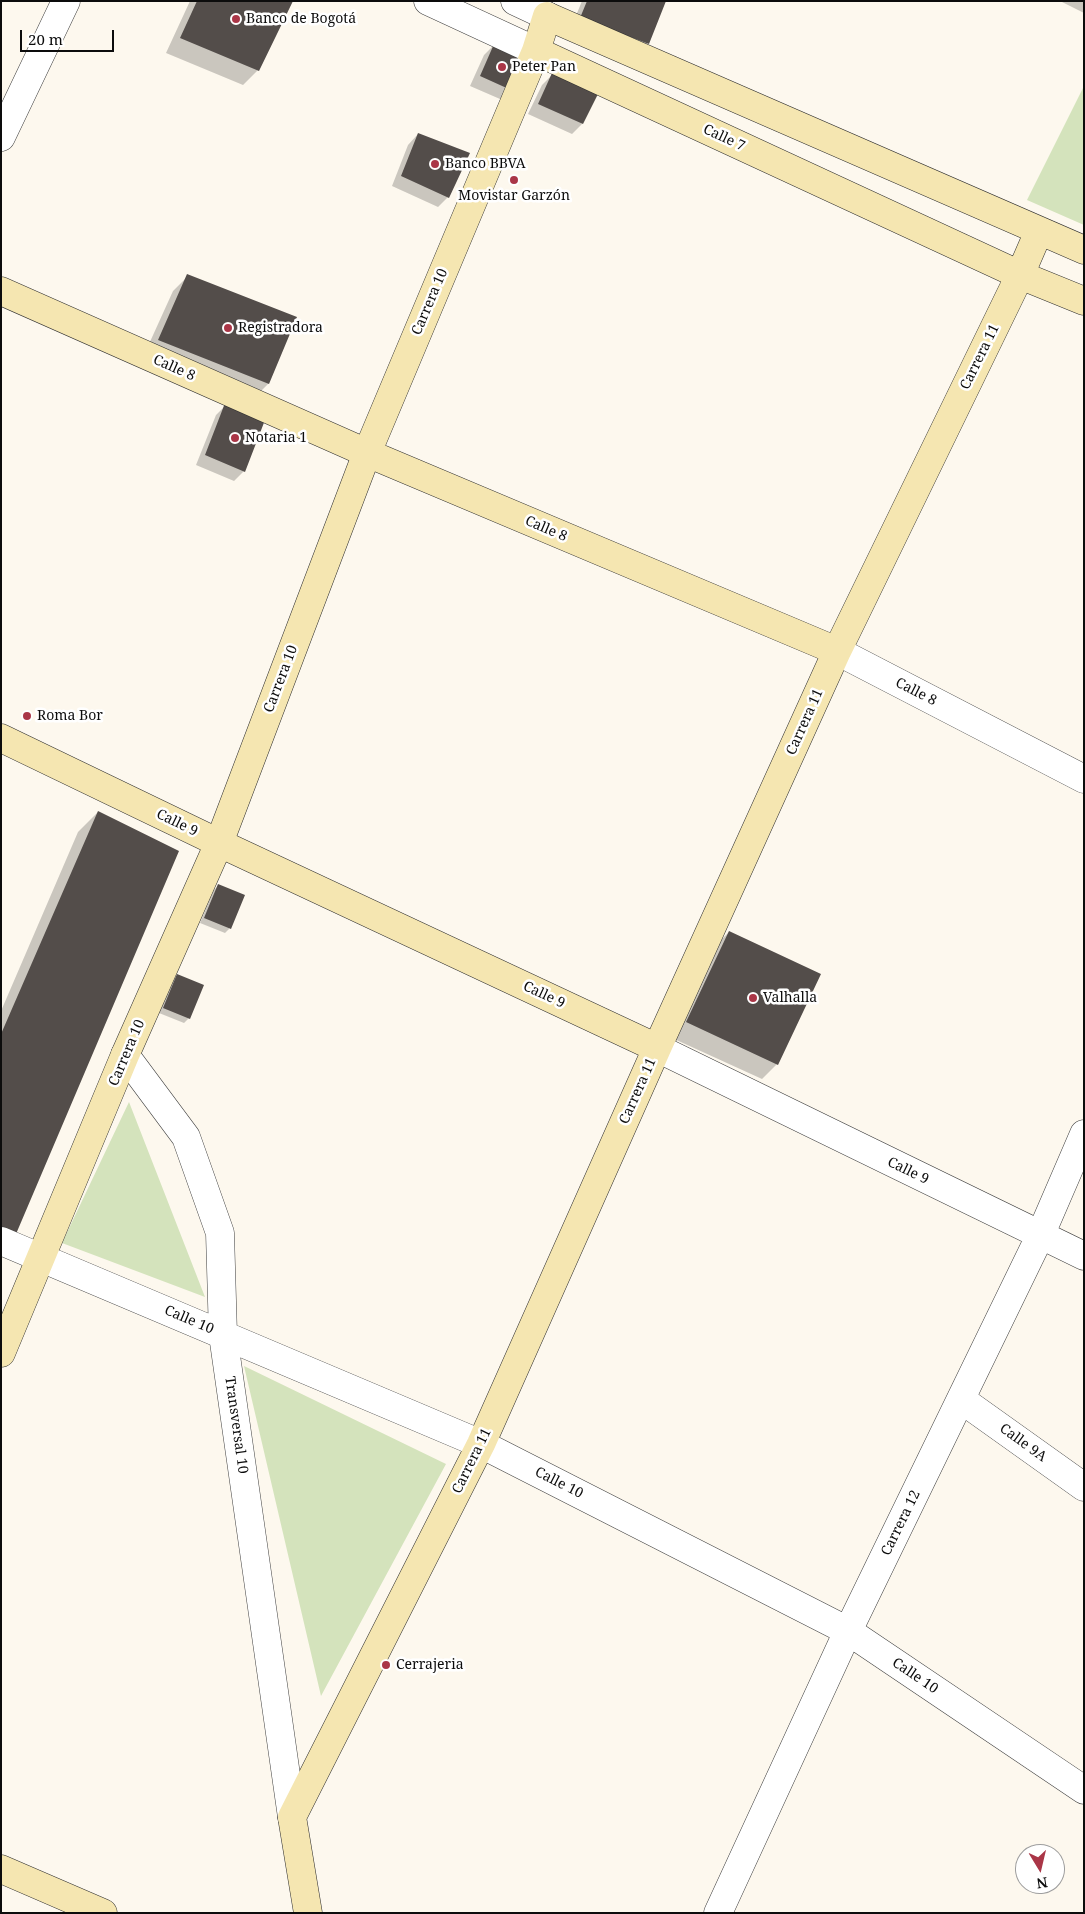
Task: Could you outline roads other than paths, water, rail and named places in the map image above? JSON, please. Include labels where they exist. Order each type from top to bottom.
[{"type":"main road","name":"Carrera 10","points":[[1,1353],[126,1055],[219,843],[367,453],[536,51],[550,9]]},
{"type":"main road","points":[[550,9],[1084,250]]},
{"type":"main road","name":"Calle 7","points":[[536,51],[1020,275],[1084,301]]},
{"type":"main road","name":"Carrera 11","points":[[292,1817],[482,1444],[657,1048],[838,651],[1020,275],[1039,231]]},
{"type":"main road","name":"Calle 8","points":[[1,291],[367,453],[838,651]]},
{"type":"main road","name":"Calle 9","points":[[1,738],[219,843],[657,1048]]},
{"type":"main road","points":[[292,1817],[308,1913]]},
{"type":"main road","points":[[1,1869],[103,1913]]},
{"type":"street","points":[[1,137],[66,1]]},
{"type":"street","name":"Calle 7","points":[[428,1],[536,51]]},
{"type":"street","points":[[515,1],[550,9]]},
{"type":"street","name":"Calle 8","points":[[838,651],[1084,779]]},
{"type":"street","name":"Calle 9","points":[[657,1048],[1084,1256]]},
{"type":"street","name":"Transversal 10","points":[[126,1055],[186,1136],[220,1233],[223,1334],[292,1817]]},
{"type":"street","name":"Carrera 12","points":[[718,1913],[848,1631],[962,1400],[1040,1236],[1084,1134]]},
{"type":"street","name":"Calle 10","points":[[1,1241],[482,1444],[848,1631],[1084,1790]]},
{"type":"street","name":"Calle 9A","points":[[962,1400],[1084,1487]]},
{"type":"place","name":"Banco de Bogotá","points":[[236,19]]},
{"type":"place","name":"Peter Pan","points":[[502,67]]},
{"type":"place","name":"Banco BBVA","points":[[435,164]]},
{"type":"place","name":"Movistar Garzón","points":[[514,180]]},
{"type":"place","name":"Registradora","points":[[228,328]]},
{"type":"place","name":"Notaria 1","points":[[235,438]]},
{"type":"place","name":"Roma Bor","points":[[27,716]]},
{"type":"place","name":"Valhalla","points":[[753,998]]},
{"type":"place","name":"Cerrajeria","points":[[386,1665]]}]
